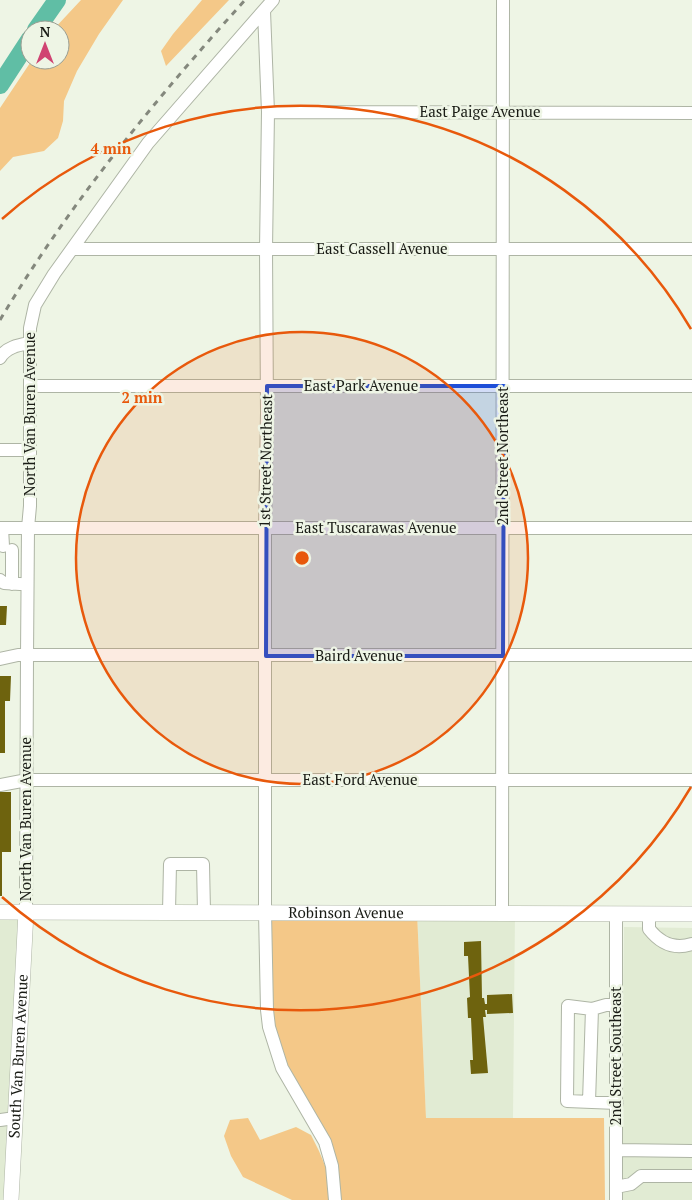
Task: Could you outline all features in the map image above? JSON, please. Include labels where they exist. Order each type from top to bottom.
[{"type":"main road","name":"Robinson Avenue","points":[[0,912],[692,914]]},
{"type":"main road","name":"South Van Buren Avenue","points":[[11,1200],[8,1119],[26,912]]},
{"type":"street","name":"North Van Buren Avenue","points":[[26,912],[30,328],[35,305],[54,274],[148,144],[273,0]]},
{"type":"street","name":"2nd Street Northeast","points":[[502,913],[503,0]]},
{"type":"street","name":"1st Street Northeast","points":[[264,10],[268,112],[265,528],[265,912],[267,1010],[282,1068],[325,1142],[332,1166],[335,1200]]},
{"type":"street","name":"East Paige Avenue","points":[[268,112],[692,113]]},
{"type":"street","name":"East Cassell Avenue","points":[[72,249],[692,248]]},
{"type":"street","points":[[0,358],[4,352],[18,345],[30,343]]},
{"type":"street","name":"East Park Avenue","points":[[30,386],[692,386]]},
{"type":"street","points":[[0,450],[30,450]]},
{"type":"street","points":[[1,528],[5,548],[6,582],[28,584]]},
{"type":"street","name":"East Tuscarawas Avenue","points":[[1,528],[692,528]]},
{"type":"street","points":[[5,548],[28,550]]},
{"type":"street","name":"Baird Avenue","points":[[0,659],[27,656],[692,656]]},
{"type":"street","name":"East Ford Avenue","points":[[0,785],[27,780],[692,780]]},
{"type":"street","points":[[169,912],[170,864],[204,864],[204,912]]},
{"type":"street","name":"2nd Street Southeast","points":[[616,913],[616,1193]]},
{"type":"street","points":[[648,913],[649,929],[660,941],[678,947],[692,944]]},
{"type":"street","points":[[616,1005],[606,1005],[592,1009],[568,1006],[567,1101],[617,1103]]},
{"type":"street","points":[[589,1102],[592,1009]]},
{"type":"street","points":[[616,1150],[692,1151]]},
{"type":"street","points":[[616,1193],[641,1176],[692,1176]]},
{"type":"highlighted area","points":[[267,386],[504,386],[503,656],[266,656]]},
{"type":"shaded area","points":[[81,0],[123,0],[99,34],[77,71],[64,101],[63,121],[58,138],[44,151],[13,157],[0,171],[0,108],[25,70],[70,70],[70,20],[62,20]]},
{"type":"shaded area","points":[[202,0],[229,0],[166,66],[161,51]]},
{"type":"shaded area","points":[[0,912],[26,912],[11,1200],[0,1200]]},
{"type":"shaded area","points":[[265,912],[417,912],[426,1118],[604,1118],[605,1200],[340,1200],[340,1188],[335,1164],[276,1052]]},
{"type":"shaded area","points":[[417,912],[515,913],[513,1118],[426,1118]]},
{"type":"shaded area","points":[[624,927],[692,928],[692,1200],[620,1200]]},
{"type":"shaded area","points":[[248,1118],[260,1140],[296,1127],[311,1135],[326,1168],[329,1200],[292,1200],[243,1177],[231,1156],[224,1136],[230,1120]]},
{"type":"building","points":[[0,606],[7,606],[6,625],[0,625]]},
{"type":"building","points":[[0,676],[11,676],[10,701],[5,701],[5,753],[0,753]]},
{"type":"building","points":[[0,792],[11,792],[11,852],[2,852],[2,896],[0,896]]},
{"type":"building","points":[[481,941],[482,998],[484,998],[485,1004],[487,1004],[487,995],[512,994],[513,1013],[487,1014],[487,1010],[485,1010],[486,1017],[483,1017],[488,1073],[471,1074],[470,1060],[473,1060],[471,1018],[468,1018],[467,998],[470,997],[468,956],[464,956],[464,942]]},
{"type":"waterway","points":[[43,20],[57,0]]},
{"type":"waterway","points":[[0,85],[20,54]]},
{"type":"railway","points":[[0,320],[84,194],[178,76],[245,0]]}]
